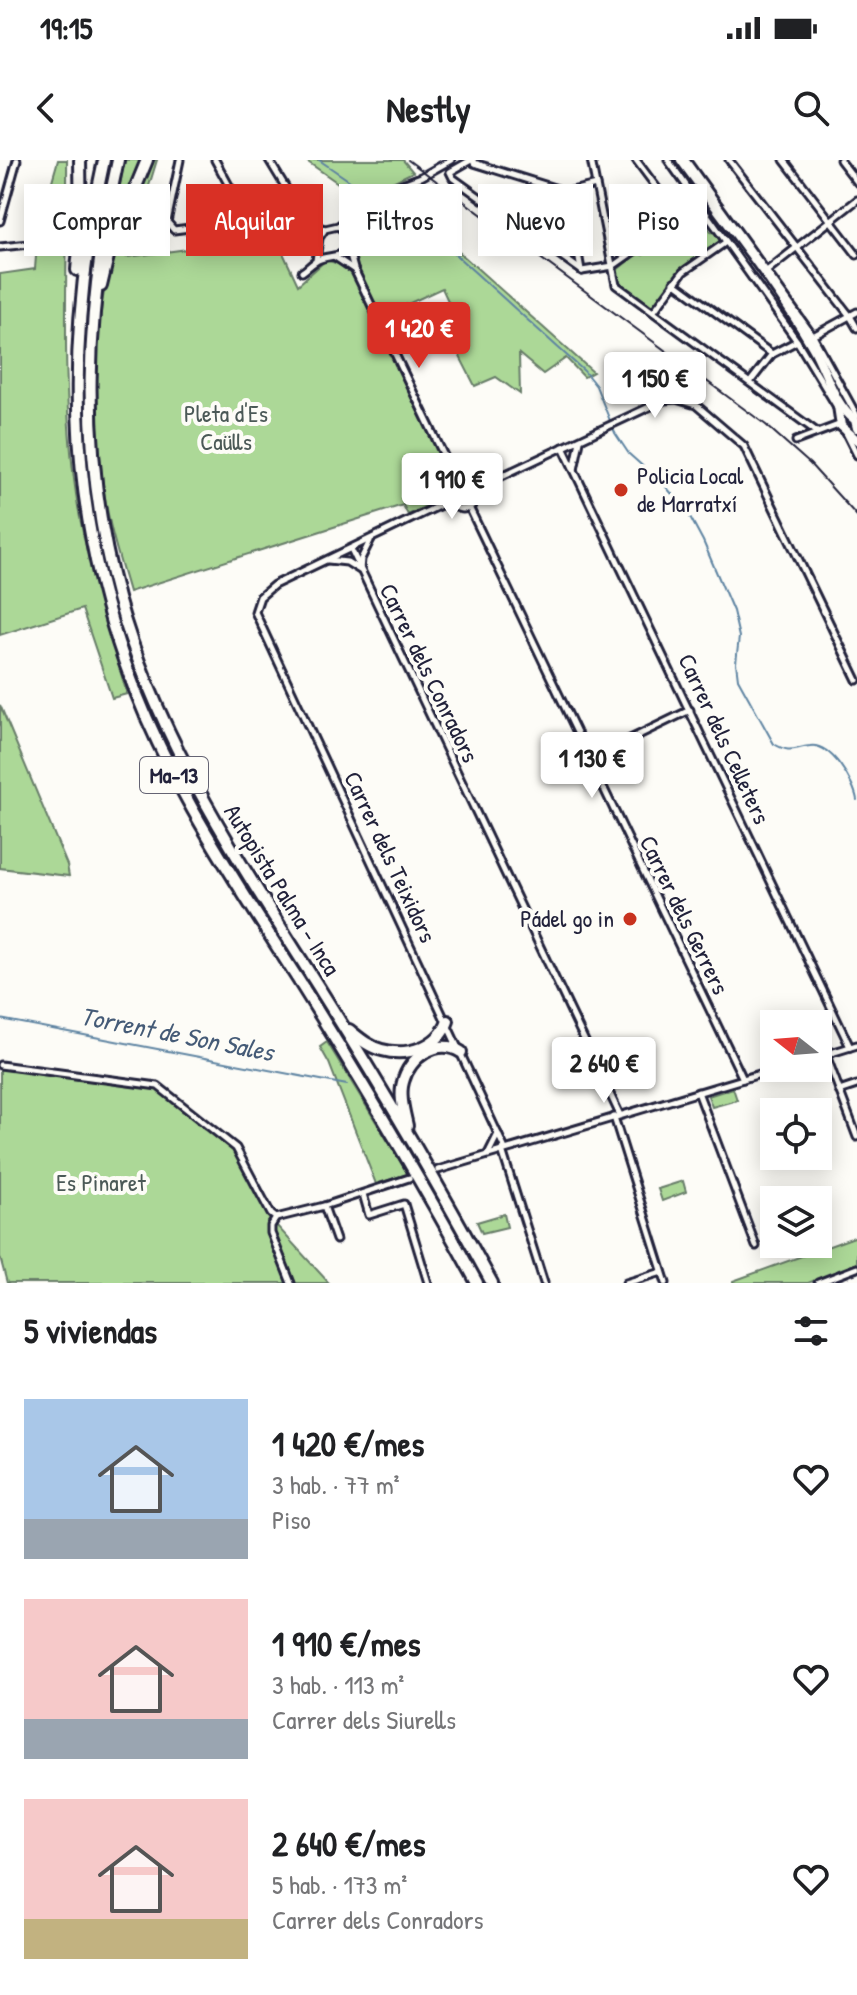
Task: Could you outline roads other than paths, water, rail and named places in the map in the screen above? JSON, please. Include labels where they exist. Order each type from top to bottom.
[{"type":"highway","points":[[78,333],[74,310],[81,227],[80,160]]},
{"type":"highway","name":"Autopista Palma - Inca","points":[[104,160],[86,255],[78,333],[77,423],[89,526],[109,614],[144,711],[165,758],[211,842],[372,1099],[477,1283]]},
{"type":"highway","name":"Autopista Palma - Inca","points":[[118,160],[98,258],[89,399],[95,476],[113,577],[135,651],[171,734],[221,832],[409,1136],[492,1283]]},
{"type":"highway","points":[[92,322],[98,311],[109,252],[147,160]]},
{"type":"highway","points":[[341,1023],[372,1047],[398,1052],[410,1051],[435,1041],[448,1021]]},
{"type":"highway","points":[[409,1136],[401,1093],[407,1071],[422,1055],[441,1045],[452,1046],[461,1052]]},
{"type":"main road","points":[[684,160],[790,312],[831,382],[857,440]]},
{"type":"street","points":[[0,221],[17,160]]},
{"type":"street","points":[[180,160],[167,222],[170,228],[186,227]]},
{"type":"street","points":[[215,160],[227,184]]},
{"type":"street","points":[[269,160],[284,184]]},
{"type":"street","points":[[400,184],[421,177],[451,160]]},
{"type":"street","points":[[541,184],[472,160],[450,172],[453,178],[582,271],[613,266],[627,256]]},
{"type":"street","points":[[636,160],[654,184]]},
{"type":"street","points":[[668,160],[685,184]]},
{"type":"street","points":[[684,160],[768,270],[813,336],[848,422],[857,455]]},
{"type":"street","points":[[729,160],[857,328]]},
{"type":"street","points":[[784,160],[857,255]]},
{"type":"street","points":[[840,160],[857,182]]},
{"type":"street","points":[[593,161],[616,285],[817,432]]},
{"type":"street","points":[[0,201],[7,196]]},
{"type":"street","points":[[768,270],[857,200]]},
{"type":"street","points":[[707,215],[797,341],[848,422]]},
{"type":"street","points":[[323,232],[338,226]]},
{"type":"street","points":[[654,311],[674,282],[726,242]]},
{"type":"street","points":[[0,247],[24,245]]},
{"type":"street","points":[[323,249],[354,269]]},
{"type":"street","points":[[302,272],[316,261],[339,255]]},
{"type":"street","points":[[316,261],[317,256]]},
{"type":"street","points":[[350,256],[458,485]]},
{"type":"street","points":[[579,256],[582,271]]},
{"type":"street","points":[[674,282],[772,354]]},
{"type":"street","points":[[813,336],[857,312]]},
{"type":"street","points":[[751,381],[772,354],[797,341]]},
{"type":"street","points":[[474,489],[664,400],[676,399],[696,405],[744,446],[857,680]]},
{"type":"street","points":[[796,441],[848,422]]},
{"type":"street","points":[[574,470],[575,455],[581,440]]},
{"type":"street","name":"Carrer dels Celleters","points":[[563,447],[854,1046]]},
{"type":"street","points":[[458,485],[469,485],[474,489],[476,498],[469,507],[460,508],[451,500],[451,493],[458,485]]},
{"type":"street","points":[[327,560],[451,500]]},
{"type":"street","name":"Carrer dels Gerrers","points":[[469,507],[743,1079]]},
{"type":"street","points":[[327,560],[347,562],[360,570],[361,559],[371,539]]},
{"type":"street","name":"Carrer dels Conradors","points":[[351,549],[617,1116],[666,1283]]},
{"type":"street","name":"Carrer dels Teixidors","points":[[327,560],[265,590],[256,604],[258,621],[499,1133],[544,1283]]},
{"type":"street","points":[[589,759],[690,710]]},
{"type":"street","points":[[832,1053],[854,1046]]},
{"type":"street","points":[[0,1065],[158,1086],[236,1148],[276,1218]]},
{"type":"street","points":[[832,1072],[857,1137]]},
{"type":"street","points":[[438,1170],[760,1074]]},
{"type":"street","points":[[839,1091],[857,1085]]},
{"type":"street","points":[[698,1092],[756,1246]]},
{"type":"street","points":[[488,1154],[499,1133]]},
{"type":"street","points":[[291,1283],[271,1233],[276,1218],[409,1178]]},
{"type":"street","points":[[363,1194],[369,1215],[404,1204],[428,1283]]},
{"type":"street","points":[[324,1206],[336,1240]]},
{"type":"street","points":[[821,1283],[857,1268]]},
{"type":"street","points":[[626,1283],[662,1272]]},
{"type":"waterway","points":[[319,160],[354,184]]},
{"type":"waterway","points":[[457,256],[584,371],[596,386],[615,433],[629,454],[667,488],[688,513],[703,541],[733,611],[739,637],[738,679],[774,744],[788,750],[810,746],[826,751],[846,774],[857,800]]},
{"type":"waterway","name":"Torrent de Son Sales","points":[[0,1019],[347,1085]]},
{"type":"railway","points":[[408,160],[766,425],[810,464],[857,516]]},
{"type":"place","name":"Policia Local de Marratxí","points":[[621,490]]},
{"type":"place","name":"Pádel go in","points":[[630,919]]},
{"type":"park label","name":"Pleta d'Es Caülls","points":[[226,428]]},
{"type":"park label","name":"Es Pinaret","points":[[101,1183]]}]
